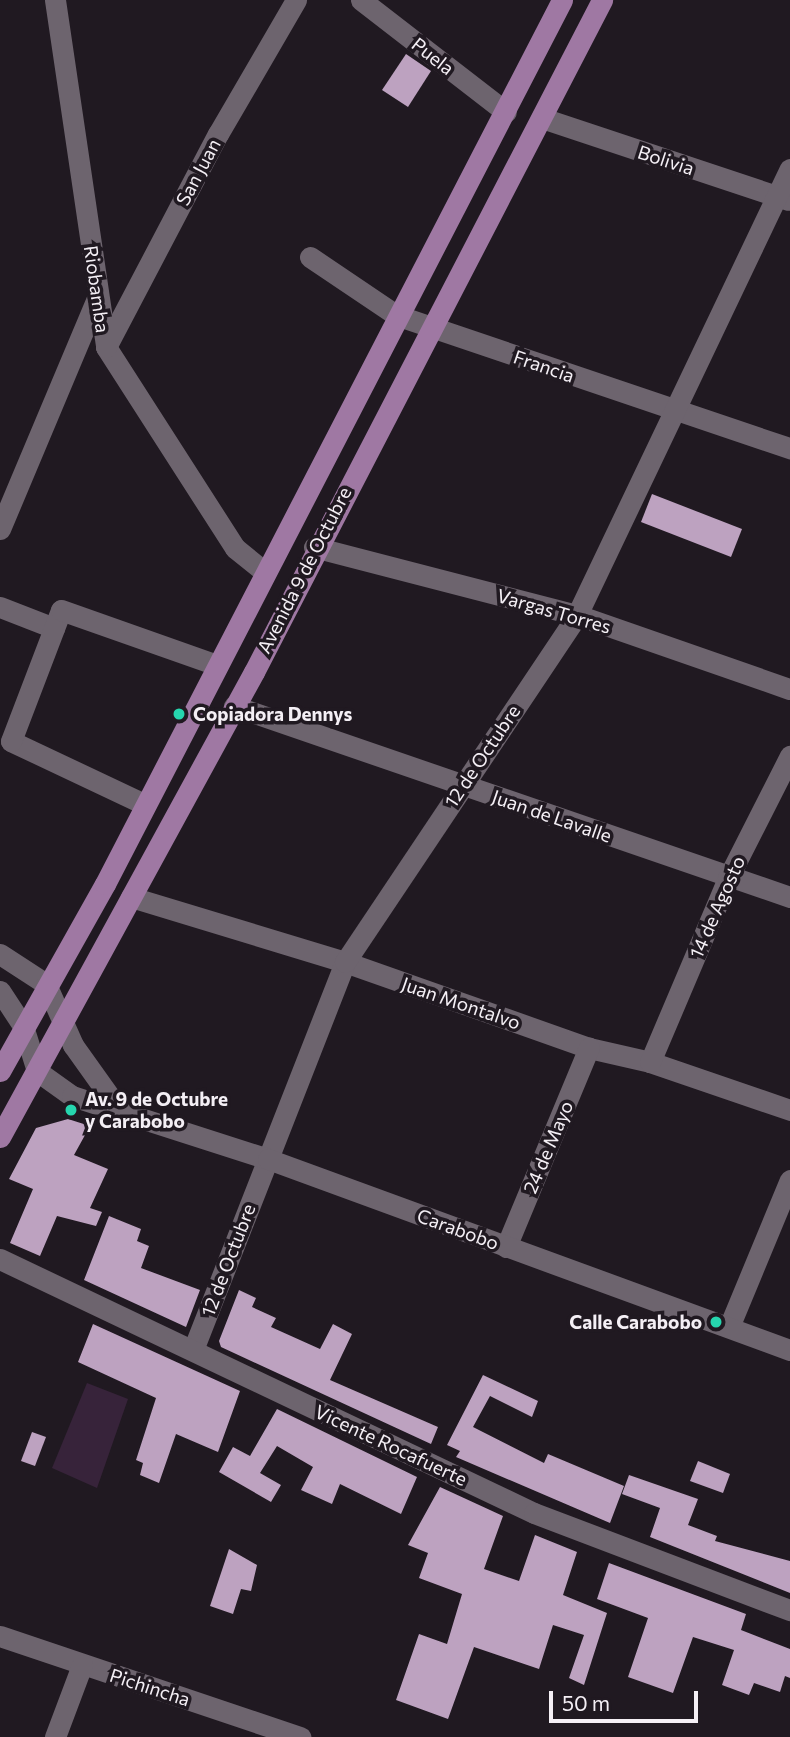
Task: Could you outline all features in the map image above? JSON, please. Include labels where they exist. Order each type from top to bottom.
[{"type":"main road","name":"Avenida 9 de Octubre","points":[[0,1071],[217,665],[263,571],[396,315],[506,112],[562,0]]},
{"type":"main road","name":"Avenida 9 de Octubre","points":[[0,1138],[37,1071],[60,1020],[131,897],[234,706],[314,547],[602,0]]},
{"type":"street","name":"Riobamba","points":[[55,0],[106,347],[235,548],[263,571]]},
{"type":"street","name":"San Juan","points":[[106,347],[218,134],[296,0]]},
{"type":"street","name":"Puela","points":[[361,0],[506,112]]},
{"type":"street","name":"Bolivia","points":[[542,118],[783,199]]},
{"type":"street","name":"12 de Octubre","points":[[192,1350],[345,962],[577,615],[672,409],[783,199],[790,169]]},
{"type":"street","name":"Francia","points":[[310,257],[396,315],[790,448]]},
{"type":"street","points":[[0,529],[98,296]]},
{"type":"street","name":"Vargas Torres","points":[[314,547],[577,615],[790,689]]},
{"type":"street","points":[[0,607],[57,619],[217,665]]},
{"type":"street","points":[[57,619],[11,741],[144,804]]},
{"type":"street","name":"Juan de Lavalle","points":[[234,706],[728,878],[790,897]]},
{"type":"street","name":"14 de Agosto","points":[[650,1062],[728,878],[790,756]]},
{"type":"street","name":"Juan Montalvo","points":[[131,897],[345,962],[589,1048],[650,1062],[790,1110]]},
{"type":"street","points":[[0,954],[46,984],[60,1020],[123,1115]]},
{"type":"street","points":[[0,991],[23,1026],[37,1071]]},
{"type":"street","name":"24 de Mayo","points":[[506,1247],[589,1048]]},
{"type":"street","name":"Carabobo","points":[[37,1071],[72,1096],[123,1115],[268,1159],[790,1350]]},
{"type":"street","points":[[729,1327],[790,1180]]},
{"type":"street","name":"Vicente Rocafuerte","points":[[0,1259],[534,1513],[790,1610]]},
{"type":"street","name":"Pichincha","points":[[0,1636],[300,1737]]},
{"type":"street","points":[[55,1737],[82,1665]]},
{"type":"shaded area","points":[[87,1383],[128,1399],[97,1488],[52,1468]]},
{"type":"building","points":[[406,54],[431,71],[408,107],[382,90]]},
{"type":"building","points":[[652,494],[742,529],[731,557],[641,522]]},
{"type":"building","points":[[68,1119],[90,1126],[74,1155],[108,1169],[90,1208],[102,1212],[96,1226],[57,1216],[40,1256],[10,1243],[33,1189],[9,1179],[36,1128]]},
{"type":"building","points":[[109,1216],[141,1229],[137,1241],[149,1246],[141,1268],[200,1290],[186,1327],[84,1280]]},
{"type":"building","points":[[239,1290],[256,1298],[252,1307],[276,1318],[271,1327],[320,1349],[333,1324],[352,1334],[330,1380],[438,1427],[431,1444],[221,1347],[219,1341]]},
{"type":"building","points":[[93,1324],[240,1391],[218,1452],[176,1434],[159,1483],[140,1475],[143,1463],[136,1460],[156,1398],[78,1362]]},
{"type":"building","points":[[483,1375],[538,1401],[532,1417],[490,1396],[473,1427],[544,1463],[548,1454],[624,1486],[610,1523],[456,1457],[460,1451],[447,1445]]},
{"type":"building","points":[[277,1409],[417,1477],[401,1514],[340,1484],[332,1504],[301,1490],[313,1467],[277,1446],[260,1473],[281,1485],[271,1502],[219,1472],[233,1447],[250,1456]]},
{"type":"building","points":[[32,1432],[46,1437],[35,1466],[21,1461]]},
{"type":"building","points":[[698,1461],[730,1474],[723,1493],[690,1481]]},
{"type":"building","points":[[629,1475],[698,1499],[688,1525],[717,1536],[715,1541],[790,1561],[790,1593],[650,1537],[660,1508],[622,1494]]},
{"type":"building","points":[[440,1487],[503,1516],[484,1569],[519,1581],[535,1535],[577,1552],[563,1595],[607,1613],[584,1685],[569,1678],[584,1635],[553,1625],[539,1669],[474,1647],[448,1719],[396,1700],[419,1634],[447,1644],[462,1594],[419,1578],[428,1553],[408,1545]]},
{"type":"building","points":[[229,1549],[257,1565],[251,1591],[241,1589],[233,1614],[210,1606]]},
{"type":"building","points":[[609,1563],[746,1614],[741,1630],[790,1649],[790,1678],[785,1676],[780,1692],[754,1683],[749,1695],[722,1685],[734,1650],[693,1637],[673,1693],[628,1677],[648,1618],[597,1599]]},
{"type":"place","name":"Copiadora Dennys","points":[[179,714]]},
{"type":"place","name":"Av. 9 de Octubre y Carabobo","points":[[71,1110]]},
{"type":"place","name":"Calle Carabobo","points":[[716,1322]]}]
